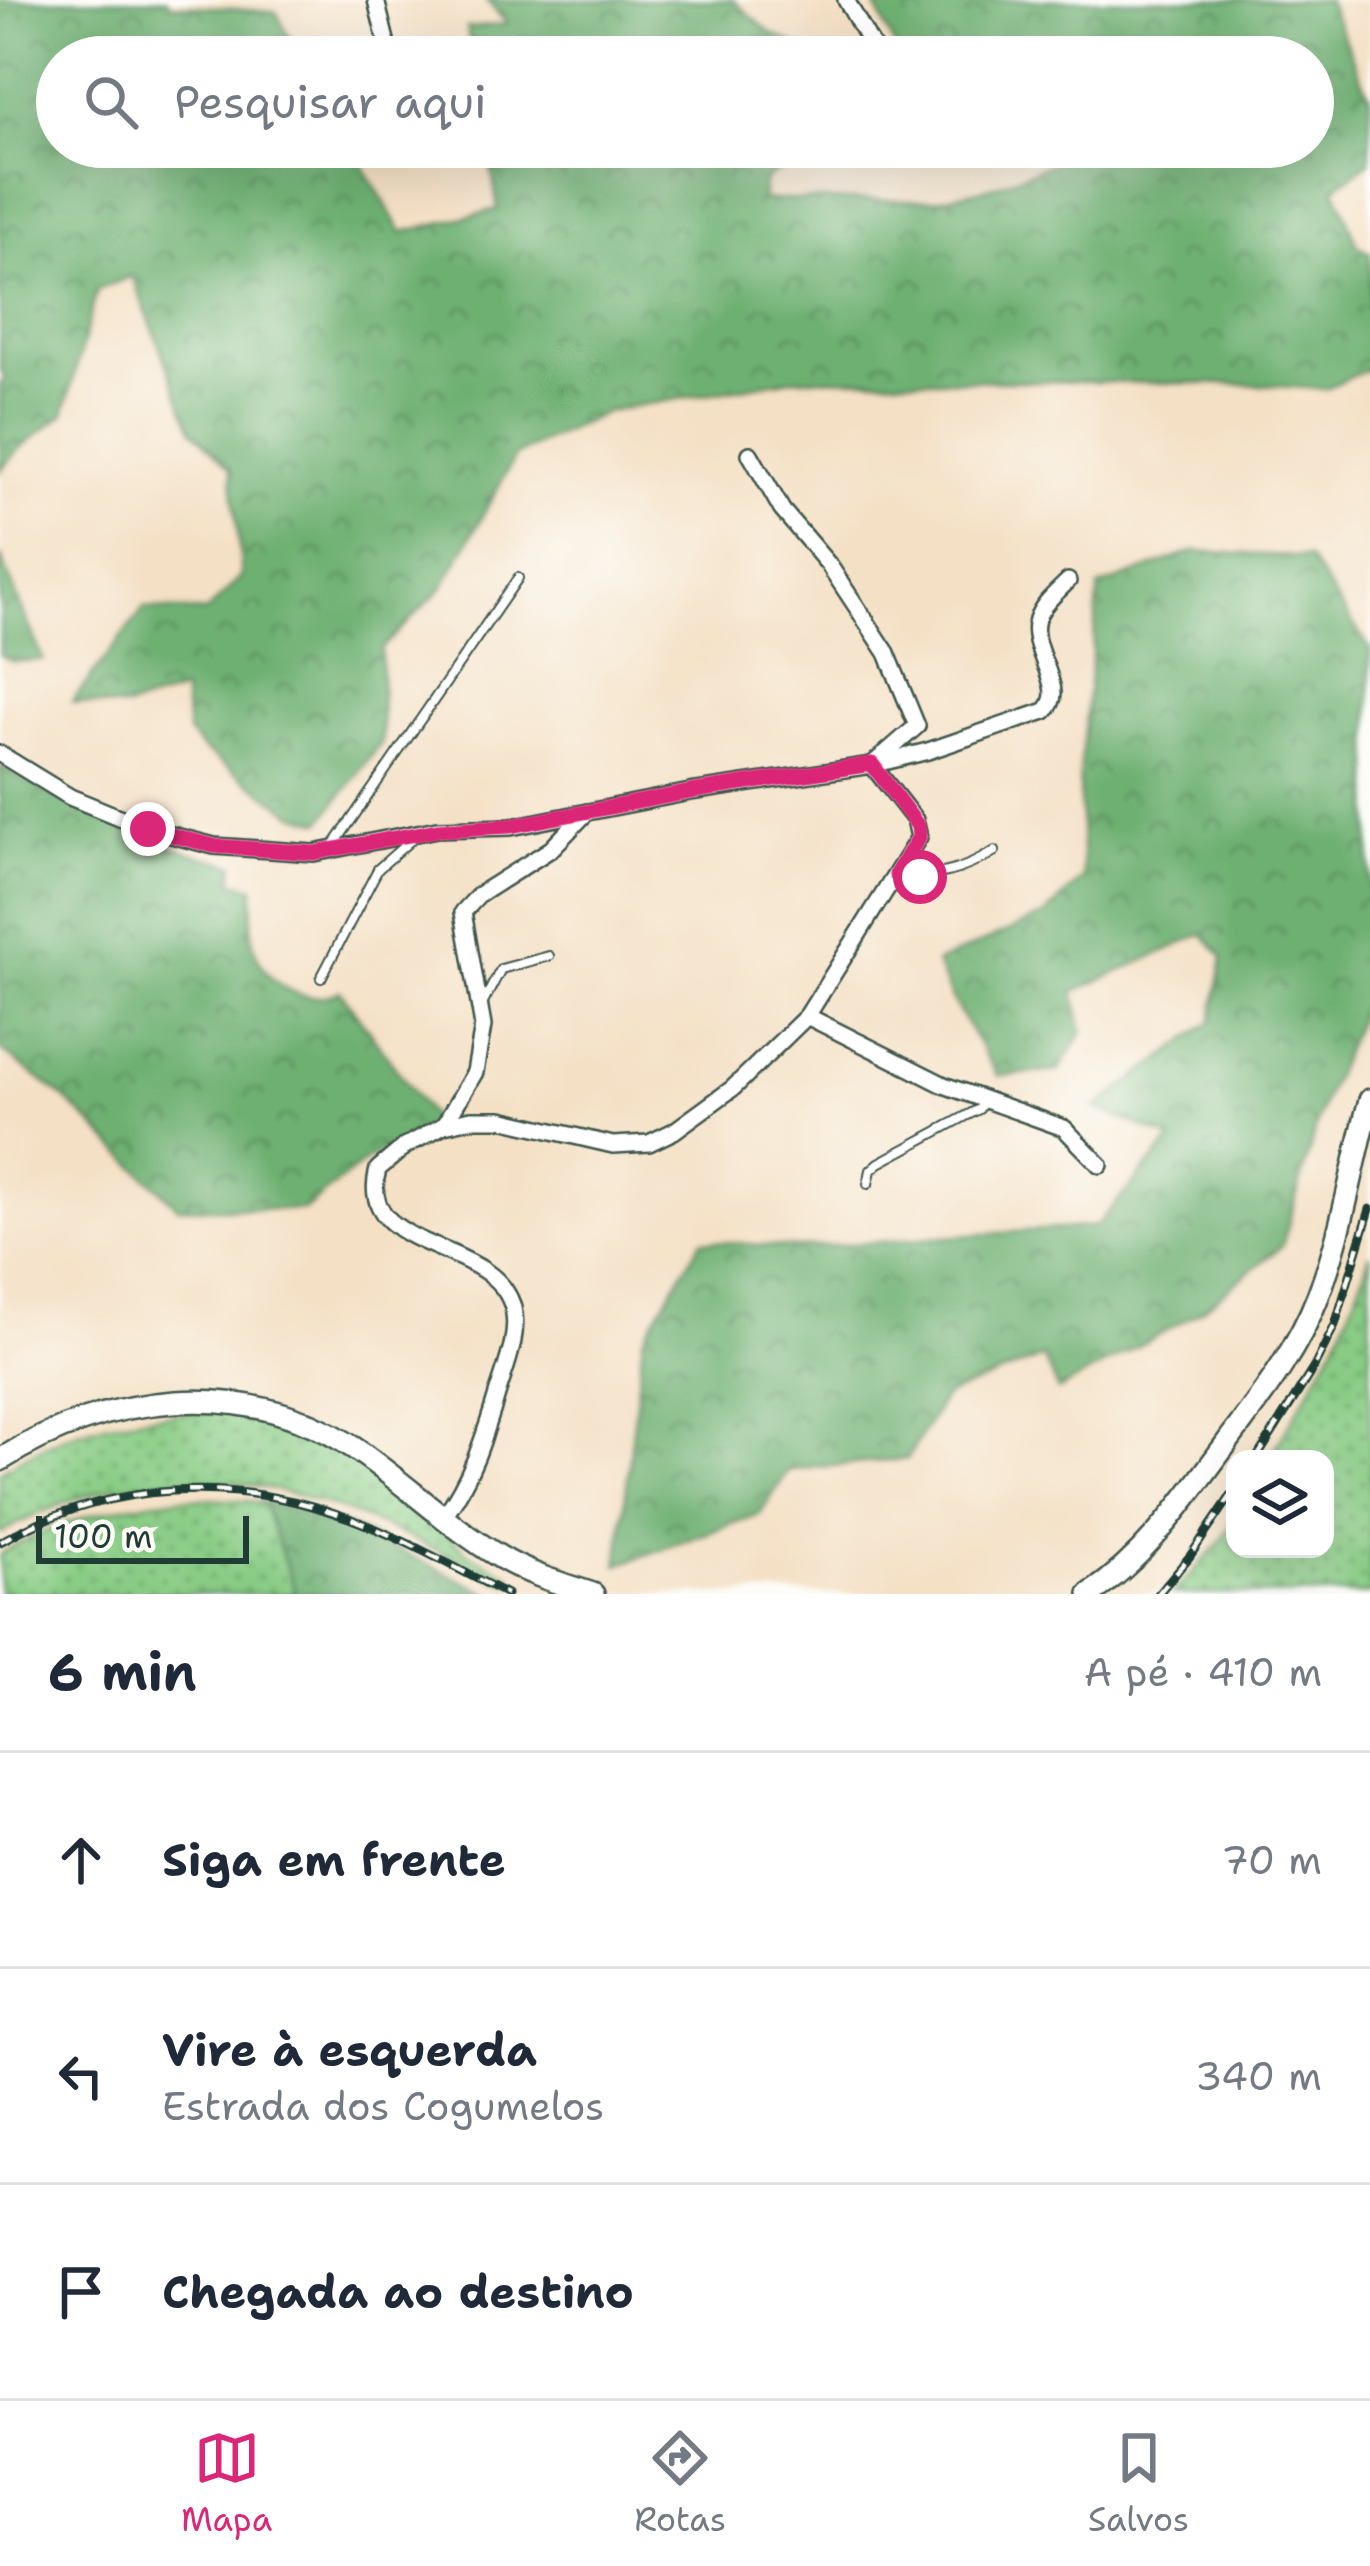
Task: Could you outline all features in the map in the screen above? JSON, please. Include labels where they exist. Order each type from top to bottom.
[{"type":"street","points":[[376,0],[385,36]]},
{"type":"street","points":[[846,0],[866,35]]},
{"type":"street","points":[[750,454],[782,510],[829,565],[887,652],[917,726],[872,764]]},
{"type":"street","points":[[0,754],[70,796],[148,829],[242,850],[330,851],[451,828],[511,826],[872,764],[928,751],[1045,711],[1052,705],[1052,686],[1034,634],[1041,610],[1068,581]]},
{"type":"street","points":[[444,1516],[472,1474],[478,1456],[512,1347],[512,1304],[491,1276],[391,1224],[379,1211],[374,1186],[378,1169],[388,1158],[444,1125],[471,1119],[500,1119],[613,1145],[649,1143],[674,1132],[733,1088],[807,1016],[919,837],[918,826],[872,764]]},
{"type":"street","points":[[444,1125],[475,1072],[483,1026],[463,922],[467,904],[551,849],[586,812]]},
{"type":"street","points":[[807,1016],[910,1070],[1064,1128],[1100,1165]]},
{"type":"street","points":[[1090,1594],[1138,1556],[1161,1528],[1266,1391],[1304,1328],[1334,1249],[1370,1100]]},
{"type":"street","points":[[0,1460],[50,1431],[118,1408],[206,1400],[246,1406],[327,1433],[502,1558],[593,1594]]},
{"type":"lane","points":[[330,851],[518,578]]},
{"type":"lane","points":[[321,978],[378,869],[418,833]]},
{"type":"lane","points":[[896,875],[935,877],[995,851]]},
{"type":"lane","points":[[481,1006],[501,970],[549,956]]},
{"type":"lane","points":[[868,1184],[879,1162],[980,1109],[985,1100]]},
{"type":"green space","points":[[0,0],[168,0],[169,4],[276,12],[289,36],[36,36],[36,168],[364,168],[402,232],[498,209],[491,168],[787,168],[765,179],[762,200],[933,200],[992,187],[1040,168],[1334,168],[1334,36],[890,36],[873,0],[1327,0],[1370,97],[1370,162],[1335,187],[1358,246],[1370,253],[1370,368],[1326,389],[798,378],[609,411],[516,455],[443,587],[381,649],[382,742],[321,822],[294,814],[205,751],[188,733],[183,691],[127,708],[72,702],[144,608],[206,612],[242,576],[231,469],[192,429],[132,276],[97,290],[64,414],[19,449],[0,471],[0,384],[5,380],[0,367]]},
{"type":"green space","points":[[486,0],[733,0],[777,36],[468,36],[467,28],[507,24]]},
{"type":"green space","points":[[1195,551],[1308,558],[1370,649],[1370,989],[1322,1106],[1282,1246],[1197,1313],[1058,1391],[1043,1357],[945,1396],[907,1459],[789,1470],[760,1514],[618,1565],[643,1338],[702,1240],[798,1248],[1096,1226],[1172,1139],[1095,1108],[1212,1021],[1223,957],[1203,934],[1074,992],[1083,1032],[1059,1071],[998,1076],[936,963],[1045,915],[1083,878],[1079,778],[1099,587]]},
{"type":"green space","points":[[0,555],[43,660],[14,662],[0,655]]},
{"type":"green space","points":[[0,766],[114,824],[235,865],[232,881],[254,887],[255,951],[271,977],[282,987],[310,996],[340,991],[435,1122],[365,1161],[304,1210],[178,1207],[63,1097],[0,1049]]},
{"type":"green space","points":[[1370,1254],[1370,1594],[1172,1594],[1226,1533],[1226,1558],[1334,1558],[1334,1450],[1274,1450],[1339,1334]]},
{"type":"green space","points":[[222,1412],[294,1427],[325,1439],[393,1487],[469,1554],[512,1576],[508,1584],[380,1525],[259,1486],[198,1480],[136,1484],[70,1501],[0,1533],[0,1472],[26,1455],[106,1424]]},
{"type":"green space","points":[[181,1498],[263,1502],[296,1594],[0,1594],[0,1554],[22,1542],[88,1516]]},
{"type":"green space","points":[[263,1502],[348,1526],[490,1594],[296,1594]]},
{"type":"railway","points":[[1262,1450],[1335,1325],[1370,1209]]},
{"type":"railway","points":[[0,1542],[84,1506],[127,1496],[172,1491],[261,1495],[369,1526],[507,1594]]},
{"type":"railway","points":[[1158,1594],[1226,1503]]},
{"type":"route","points":[[148,829],[214,846],[314,853],[451,828],[511,826],[872,764],[918,826],[919,837],[896,875],[920,877]]}]
